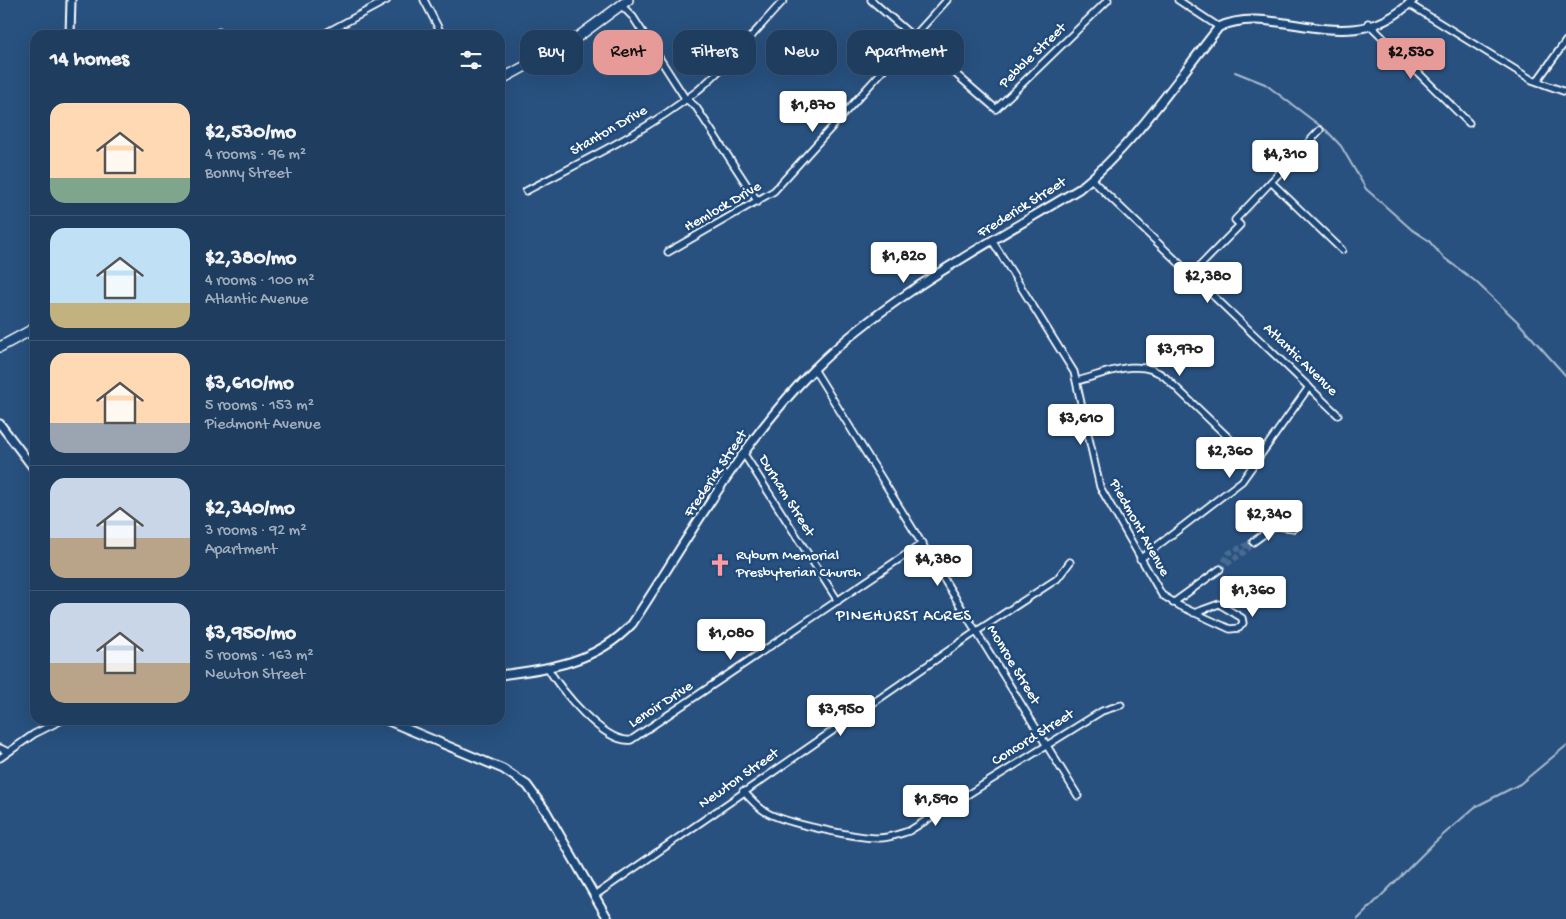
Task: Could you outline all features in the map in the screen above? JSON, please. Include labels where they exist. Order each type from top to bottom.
[{"type":"main road","points":[[505,77],[575,40],[625,3]]},
{"type":"main road","points":[[0,347],[30,331]]},
{"type":"street","points":[[70,30],[71,0]]},
{"type":"street","points":[[331,30],[387,0]]},
{"type":"street","points":[[424,0],[439,30]]},
{"type":"street","name":"Stanton Drive","points":[[526,191],[640,131],[701,87],[784,0]]},
{"type":"street","points":[[871,0],[905,30]]},
{"type":"street","name":"Hemlock Drive","points":[[919,30],[947,0]]},
{"type":"street","name":"Pebble Street","points":[[957,75],[996,109],[1108,0]]},
{"type":"street","points":[[1178,0],[1219,27]]},
{"type":"street","points":[[1326,19],[1350,24],[1368,23],[1383,19],[1411,2],[1537,81],[1566,92]]},
{"type":"street","points":[[625,3],[685,98],[696,108],[758,202]]},
{"type":"street","name":"Frederick Street","points":[[505,674],[548,668],[598,652],[622,635],[632,624],[744,454],[784,402],[814,369],[869,322],[923,285],[1090,179],[1120,152],[1219,27],[1234,14]]},
{"type":"street","points":[[1368,23],[1469,123]]},
{"type":"street","points":[[1537,81],[1566,41]]},
{"type":"street","name":"Hemlock Drive","points":[[668,252],[758,202],[774,191],[879,75]]},
{"type":"street","points":[[1192,274],[1240,225],[1235,220],[1320,130]]},
{"type":"street","name":"Atlantic Avenue","points":[[1090,179],[1338,415]]},
{"type":"street","points":[[1271,182],[1342,250]]},
{"type":"street","name":"Piedmont Avenue","points":[[993,242],[1068,359],[1077,382],[1100,487],[1162,595],[1173,603],[1202,617],[1232,630],[1239,628],[1244,621],[1219,604],[1194,613]]},
{"type":"street","points":[[1077,382],[1136,366],[1150,368],[1165,377],[1255,463]]},
{"type":"street","name":"Monroe Street","points":[[814,369],[1078,796]]},
{"type":"street","points":[[1140,559],[1235,488],[1309,387]]},
{"type":"street","points":[[0,424],[30,463]]},
{"type":"street","name":"Durham Street","points":[[744,454],[838,601]]},
{"type":"street","points":[[1252,542],[1275,526]]},
{"type":"street","name":"Lenoir Drive","points":[[548,668],[560,689],[608,734],[621,740],[631,740],[923,544]]},
{"type":"street","name":"Newton Street","points":[[594,896],[977,631],[1057,579],[1070,562]]},
{"type":"street","points":[[1173,603],[1220,568]]},
{"type":"street","name":"Concord Street","points":[[744,791],[759,808],[776,817],[848,834],[883,838],[909,831],[1046,744],[1102,711],[1121,705]]},
{"type":"street","points":[[0,758],[34,734],[52,725]]},
{"type":"street","points":[[398,725],[503,769],[518,777],[527,785],[546,811],[608,919]]},
{"type":"street","points":[[0,748],[8,752]]},
{"type":"waterway","points":[[1235,72],[1265,84],[1327,131],[1341,146],[1366,189],[1411,229],[1428,240],[1443,257],[1475,281],[1517,321],[1566,376]]},
{"type":"waterway","points":[[1358,919],[1435,842],[1475,807],[1520,784],[1566,746]]},
{"type":"tunnel","points":[[1220,569],[1229,553],[1253,542]]},
{"type":"tunnel","points":[[1220,569],[1248,549],[1253,542]]},
{"type":"place","name":"Ryburn Memorial Presbyterian Church","points":[[720,565]]},
{"type":"district","name":"PINEHURST ACRES","points":[[904,617]]}]
